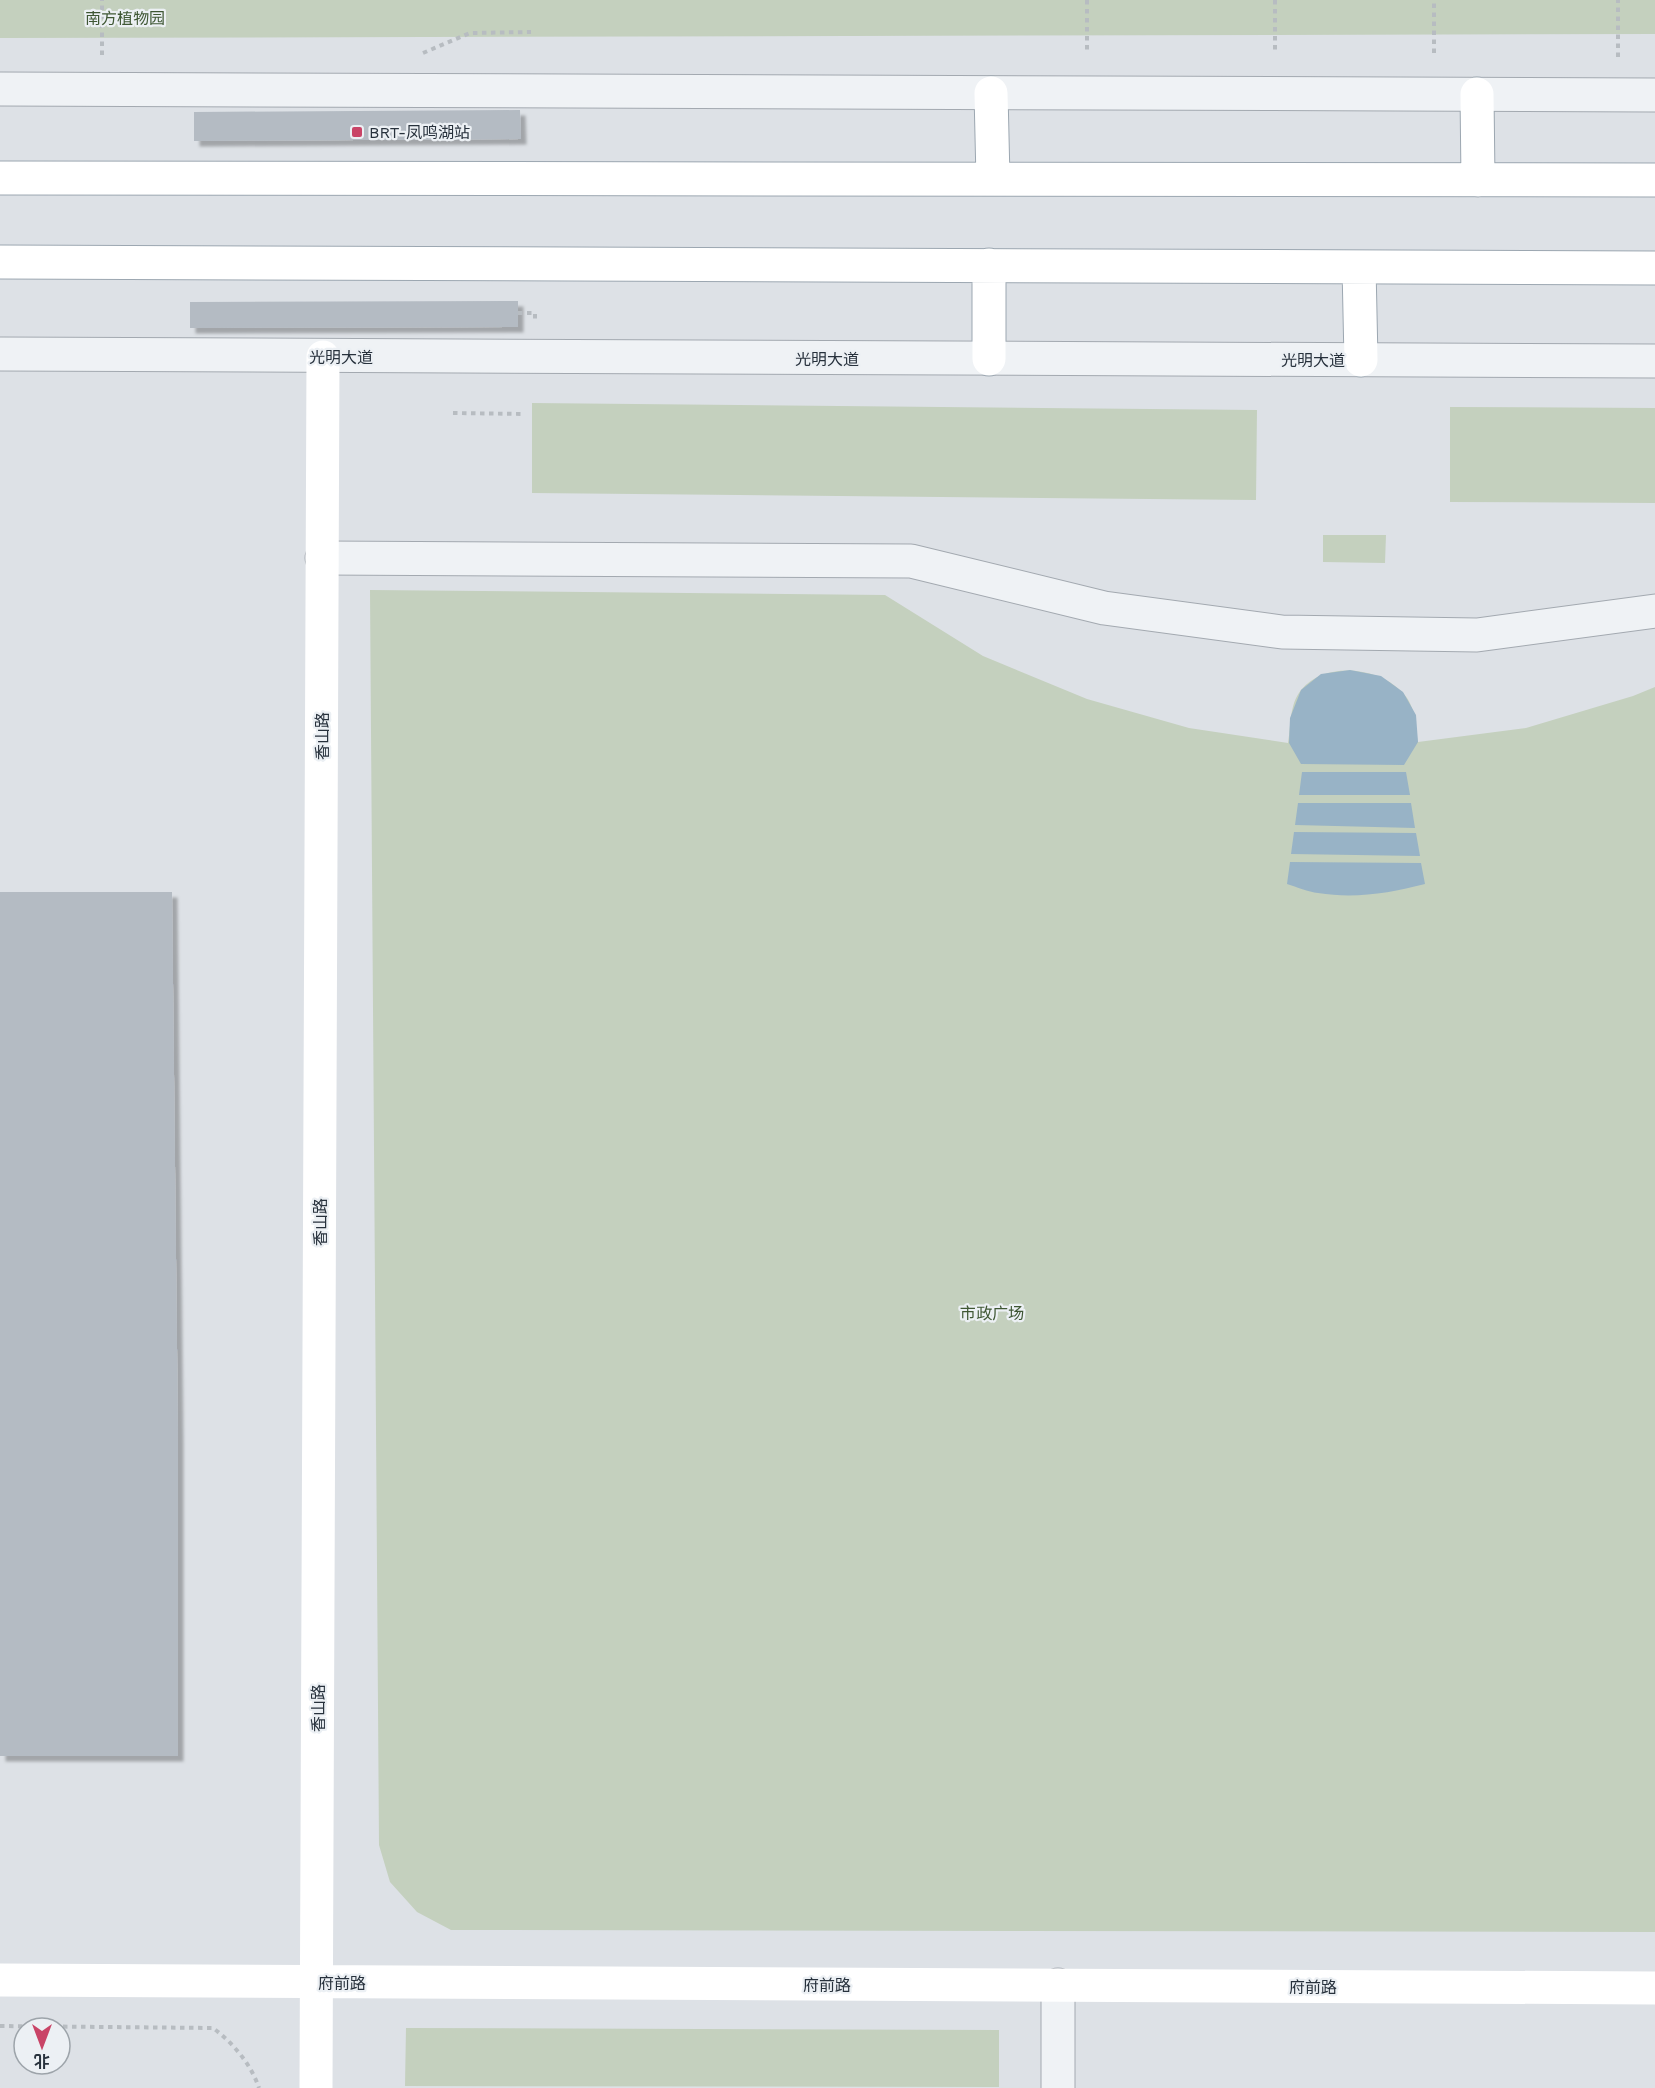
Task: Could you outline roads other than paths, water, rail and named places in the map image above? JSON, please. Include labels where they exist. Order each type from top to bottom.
[{"type":"main road","points":[[991,93],[993,179]]},
{"type":"main road","points":[[1477,94],[1478,180]]},
{"type":"main road","points":[[0,178],[1655,180]]},
{"type":"main road","points":[[0,262],[1655,268]]},
{"type":"main road","points":[[989,265],[989,359]]},
{"type":"main road","points":[[1359,267],[1361,360]]},
{"type":"main road","name":"香山路","points":[[316,2088],[323,357]]},
{"type":"main road","name":"府前路","points":[[0,1980],[1655,1988]]},
{"type":"street","points":[[0,89],[1655,95]]},
{"type":"street","name":"光明大道","points":[[0,354],[1655,361]]},
{"type":"street","points":[[322,558],[911,561],[1104,608],[1282,632],[1477,635],[1655,611]]},
{"type":"street","points":[[1058,1985],[1058,2088]]},
{"type":"water","points":[[1350,670],[1381,676],[1403,692],[1416,715],[1418,742],[1404,765],[1301,764],[1289,743],[1290,718],[1301,690],[1321,674]]},
{"type":"water","points":[[1302,772],[1406,772],[1410,795],[1299,795]]},
{"type":"water","points":[[1298,803],[1411,803],[1415,828],[1295,825]]},
{"type":"water","points":[[1294,832],[1416,833],[1420,856],[1291,854]]},
{"type":"water","points":[[1290,862],[1421,863],[1425,884],[1386,892],[1332,895],[1287,884]]},
{"type":"place","name":"BRT-凤鸣湖站","points":[[357,132]]},
{"type":"park label","name":"南方植物园","points":[[125,18]]},
{"type":"park label","name":"市政广场","points":[[992,1313]]}]
